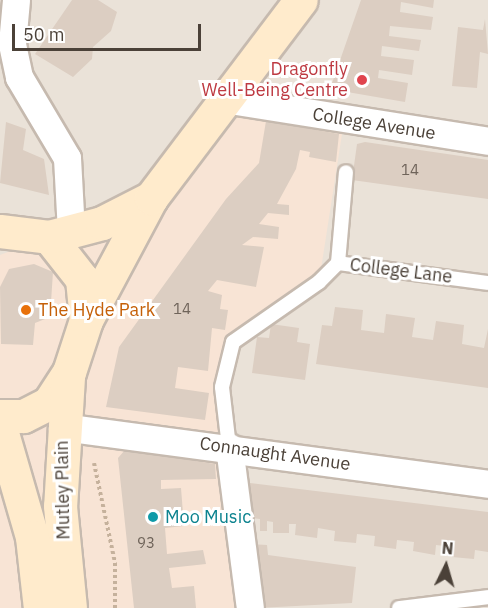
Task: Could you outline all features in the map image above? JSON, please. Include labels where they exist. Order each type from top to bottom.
[{"type":"main road","points":[[0,416],[23,416],[49,403],[69,372],[86,320],[151,198],[301,0]]},
{"type":"main road","points":[[0,231],[60,234],[151,198]]},
{"type":"main road","points":[[60,234],[82,279],[86,320]]},
{"type":"main road","name":"Mutley Plain","points":[[69,372],[76,428],[60,506],[70,608]]},
{"type":"main road","name":"Mutley Plain","points":[[0,426],[29,526],[40,608]]},
{"type":"street","points":[[16,0],[12,44],[19,77],[67,158],[60,234]]},
{"type":"street","name":"College Avenue","points":[[224,99],[488,141]]},
{"type":"street","name":"Connaught Avenue","points":[[76,428],[488,484]]},
{"type":"street","points":[[229,447],[250,608]]},
{"type":"lane","points":[[338,263],[346,172]]},
{"type":"lane","name":"College Lane","points":[[229,447],[222,387],[233,342],[338,263],[488,283]]},
{"type":"lane","points":[[399,608],[488,597]]},
{"type":"path","points":[[76,428],[115,563],[116,608]]},
{"type":"shaded area","points":[[0,0],[488,0],[488,608],[0,608]]},
{"type":"shaded area","points":[[224,101],[344,121],[319,282],[233,342],[222,387],[250,608],[0,608],[0,255],[151,198]]},
{"type":"building","points":[[72,0],[98,0],[117,12],[111,31],[93,47],[92,59],[73,77],[35,54]]},
{"type":"building","points":[[361,0],[434,0],[433,8],[401,2],[400,12],[433,17],[431,30],[390,26],[389,36],[421,40],[419,51],[382,46],[381,56],[414,60],[412,75],[379,70],[378,78],[408,83],[405,102],[330,89]]},
{"type":"building","points":[[485,19],[488,54],[480,52],[477,88],[452,86],[458,27],[483,30]]},
{"type":"building","points":[[266,121],[339,134],[336,162],[309,157],[310,152],[300,150],[296,169],[277,204],[289,205],[289,215],[268,213],[259,224],[279,227],[278,239],[253,237],[242,245],[264,247],[256,287],[217,280],[208,291],[222,295],[220,309],[228,310],[225,330],[212,328],[208,371],[178,367],[175,388],[209,393],[205,420],[106,407],[119,347],[226,199],[259,163]]},
{"type":"building","points":[[6,122],[26,129],[23,150],[44,159],[49,195],[0,183]]},
{"type":"building","points":[[365,142],[488,160],[488,199],[352,180],[357,144]]},
{"type":"building","name":"The Hyde Park","points":[[34,264],[53,272],[50,317],[35,323],[33,345],[1,344],[0,287],[9,269]]},
{"type":"building","points":[[335,307],[363,310],[361,330],[384,333],[386,314],[415,318],[412,337],[433,340],[436,321],[464,325],[462,344],[484,348],[488,329],[488,388],[316,364],[322,325],[332,326]]},
{"type":"building","points":[[271,324],[299,328],[297,342],[310,344],[305,380],[252,373],[257,337],[269,338]]},
{"type":"building","points":[[125,450],[215,464],[216,479],[161,480],[161,489],[181,488],[184,526],[165,528],[167,554],[203,550],[206,564],[169,568],[172,588],[194,586],[196,608],[134,608],[118,458]]},
{"type":"building","points":[[242,482],[488,512],[488,552],[475,550],[474,559],[452,557],[453,547],[436,545],[435,555],[413,551],[414,542],[397,540],[396,549],[374,546],[375,536],[357,534],[356,543],[334,541],[335,531],[318,528],[317,538],[295,535],[296,524],[289,524],[289,533],[273,533],[273,522],[267,521],[267,531],[260,531],[260,519],[246,517]]},
{"type":"building","points":[[251,544],[267,545],[268,555],[356,567],[352,603],[258,608]]},
{"type":"place","name":"Dragonfly Well-Being Centre","points":[[362,80]]},
{"type":"place","name":"The Hyde Park","points":[[26,310]]},
{"type":"place","name":"Moo Music","points":[[153,517]]}]
